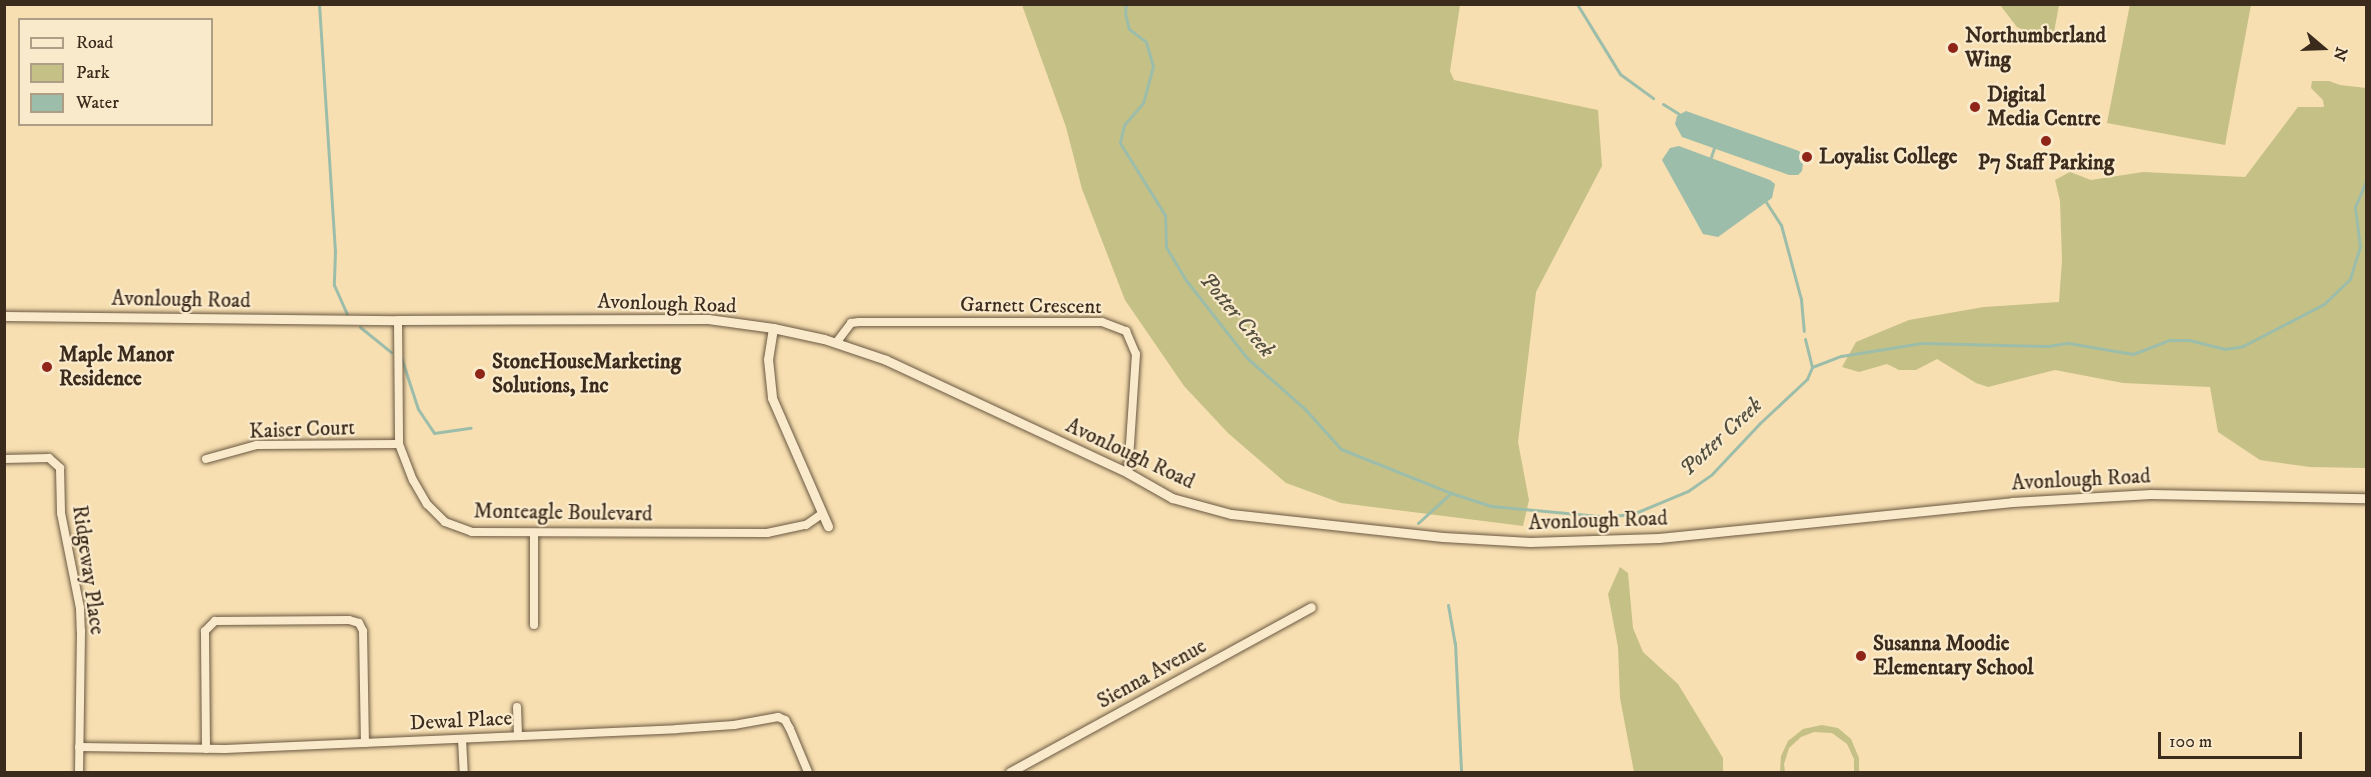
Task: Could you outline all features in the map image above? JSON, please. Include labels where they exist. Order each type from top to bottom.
[{"type":"street","name":"Avonlough Road","points":[[4,316],[398,320],[708,319],[773,328],[836,343],[886,360],[1128,473],[1172,498],[1231,514],[1443,537],[1530,542],[1659,538],[2012,501],[2140,494],[2367,498]]},
{"type":"street","name":"Monteagle Boulevard","points":[[398,320],[399,444],[413,480],[427,504],[445,522],[472,532],[767,533],[806,525],[822,514]]},
{"type":"street","name":"Garnett Crescent","points":[[836,343],[851,323],[859,322],[1102,322],[1126,331],[1136,354],[1128,473]]},
{"type":"street","points":[[773,328],[768,359],[772,399],[828,526]]},
{"type":"street","name":"Kaiser Court","points":[[206,459],[257,445],[399,444]]},
{"type":"street","name":"Ridgeway Place","points":[[4,459],[49,458],[60,468],[61,513],[80,608],[79,772]]},
{"type":"street","points":[[534,533],[534,625]]},
{"type":"street","name":"Sienna Avenue","points":[[1010,772],[1311,607]]},
{"type":"street","points":[[206,749],[206,631],[215,621],[349,620],[359,623],[363,631],[361,645],[365,743]]},
{"type":"street","points":[[517,707],[518,736]]},
{"type":"street","name":"Dewal Place","points":[[79,747],[206,749],[462,739],[677,729],[778,717],[785,720],[790,729],[808,772]]},
{"type":"street","points":[[462,739],[464,772]]},
{"type":"green space","points":[[2130,4],[2251,5],[2225,145],[2107,123]]},
{"type":"green space","points":[[1022,5],[1460,5],[1450,71],[1454,80],[1598,110],[1602,166],[1536,292],[1518,442],[1529,500],[1523,526],[1341,503],[1286,483],[1228,433],[1184,386],[1125,300],[1082,189],[1066,127]]},
{"type":"green space","points":[[2000,5],[2059,5],[2052,43],[2017,27]]},
{"type":"green space","points":[[2312,81],[2329,81],[2340,85],[2366,88],[2366,468],[2310,467],[2260,460],[2218,432],[2210,387],[2123,383],[2055,370],[1988,387],[1976,383],[1937,359],[1916,370],[1899,370],[1887,364],[1859,372],[1842,367],[1856,342],[1909,320],[1984,307],[2059,302],[2062,260],[2060,201],[2055,180],[2070,172],[2091,180],[2143,172],[2245,177],[2298,107],[2324,107],[2323,100],[2311,88]]},
{"type":"green space","points":[[1620,567],[1628,573],[1633,628],[1643,652],[1678,684],[1723,758],[1723,772],[1634,772],[1620,698],[1618,647],[1608,594]]},
{"type":"green space","points":[[1822,725],[1838,728],[1851,739],[1859,758],[1859,772],[1854,772],[1854,759],[1847,744],[1832,733],[1814,732],[1801,737],[1789,748],[1784,764],[1785,772],[1780,772],[1781,756],[1788,741],[1803,729]]},
{"type":"water","points":[[1686,111],[1799,151],[1804,157],[1802,171],[1798,175],[1789,175],[1682,137],[1675,124],[1677,116]]},
{"type":"water","points":[[1679,146],[1770,180],[1775,184],[1772,198],[1718,237],[1703,234],[1662,160],[1670,148]]},
{"type":"waterway","points":[[319,4],[335,251],[334,285],[348,317]]},
{"type":"waterway","name":"Potter Creek","points":[[1126,4],[1125,13],[1129,29],[1146,42],[1153,66],[1143,103],[1124,125],[1120,143],[1165,215],[1166,247],[1185,279],[1247,358],[1305,409],[1341,449],[1451,493],[1491,506],[1609,517],[1635,513],[1688,491],[1712,474],[1760,423],[1807,379],[1812,367],[1841,356],[1922,343],[2048,346],[2068,343],[2133,354],[2170,340],[2189,340],[2225,349],[2243,346],[2324,304],[2350,279],[2360,247],[2355,207],[2366,181]]},
{"type":"waterway","points":[[1577,4],[1620,74],[1653,98]]},
{"type":"waterway","points":[[1663,104],[1679,114]]},
{"type":"waterway","points":[[1711,157],[1714,148]]},
{"type":"waterway","points":[[1766,202],[1781,225],[1801,299],[1804,331]]},
{"type":"waterway","points":[[360,327],[391,352]]},
{"type":"waterway","points":[[1805,339],[1812,367]]},
{"type":"waterway","points":[[401,357],[418,409],[434,433],[471,428]]},
{"type":"waterway","points":[[1418,523],[1451,493]]},
{"type":"waterway","points":[[1448,605],[1455,643],[1461,772]]},
{"type":"place","name":"Northumberland Wing","points":[[1953,48]]},
{"type":"place","name":"Digital Media Centre","points":[[1975,107]]},
{"type":"place","name":"P7 Staff Parking","points":[[2046,141]]},
{"type":"place","name":"Loyalist College","points":[[1807,157]]},
{"type":"place","name":"Maple Manor Residence","points":[[47,367]]},
{"type":"place","name":"StoneHouseMarketing Solutions, Inc","points":[[480,374]]},
{"type":"place","name":"Susanna Moodie Elementary School","points":[[1861,656]]}]
